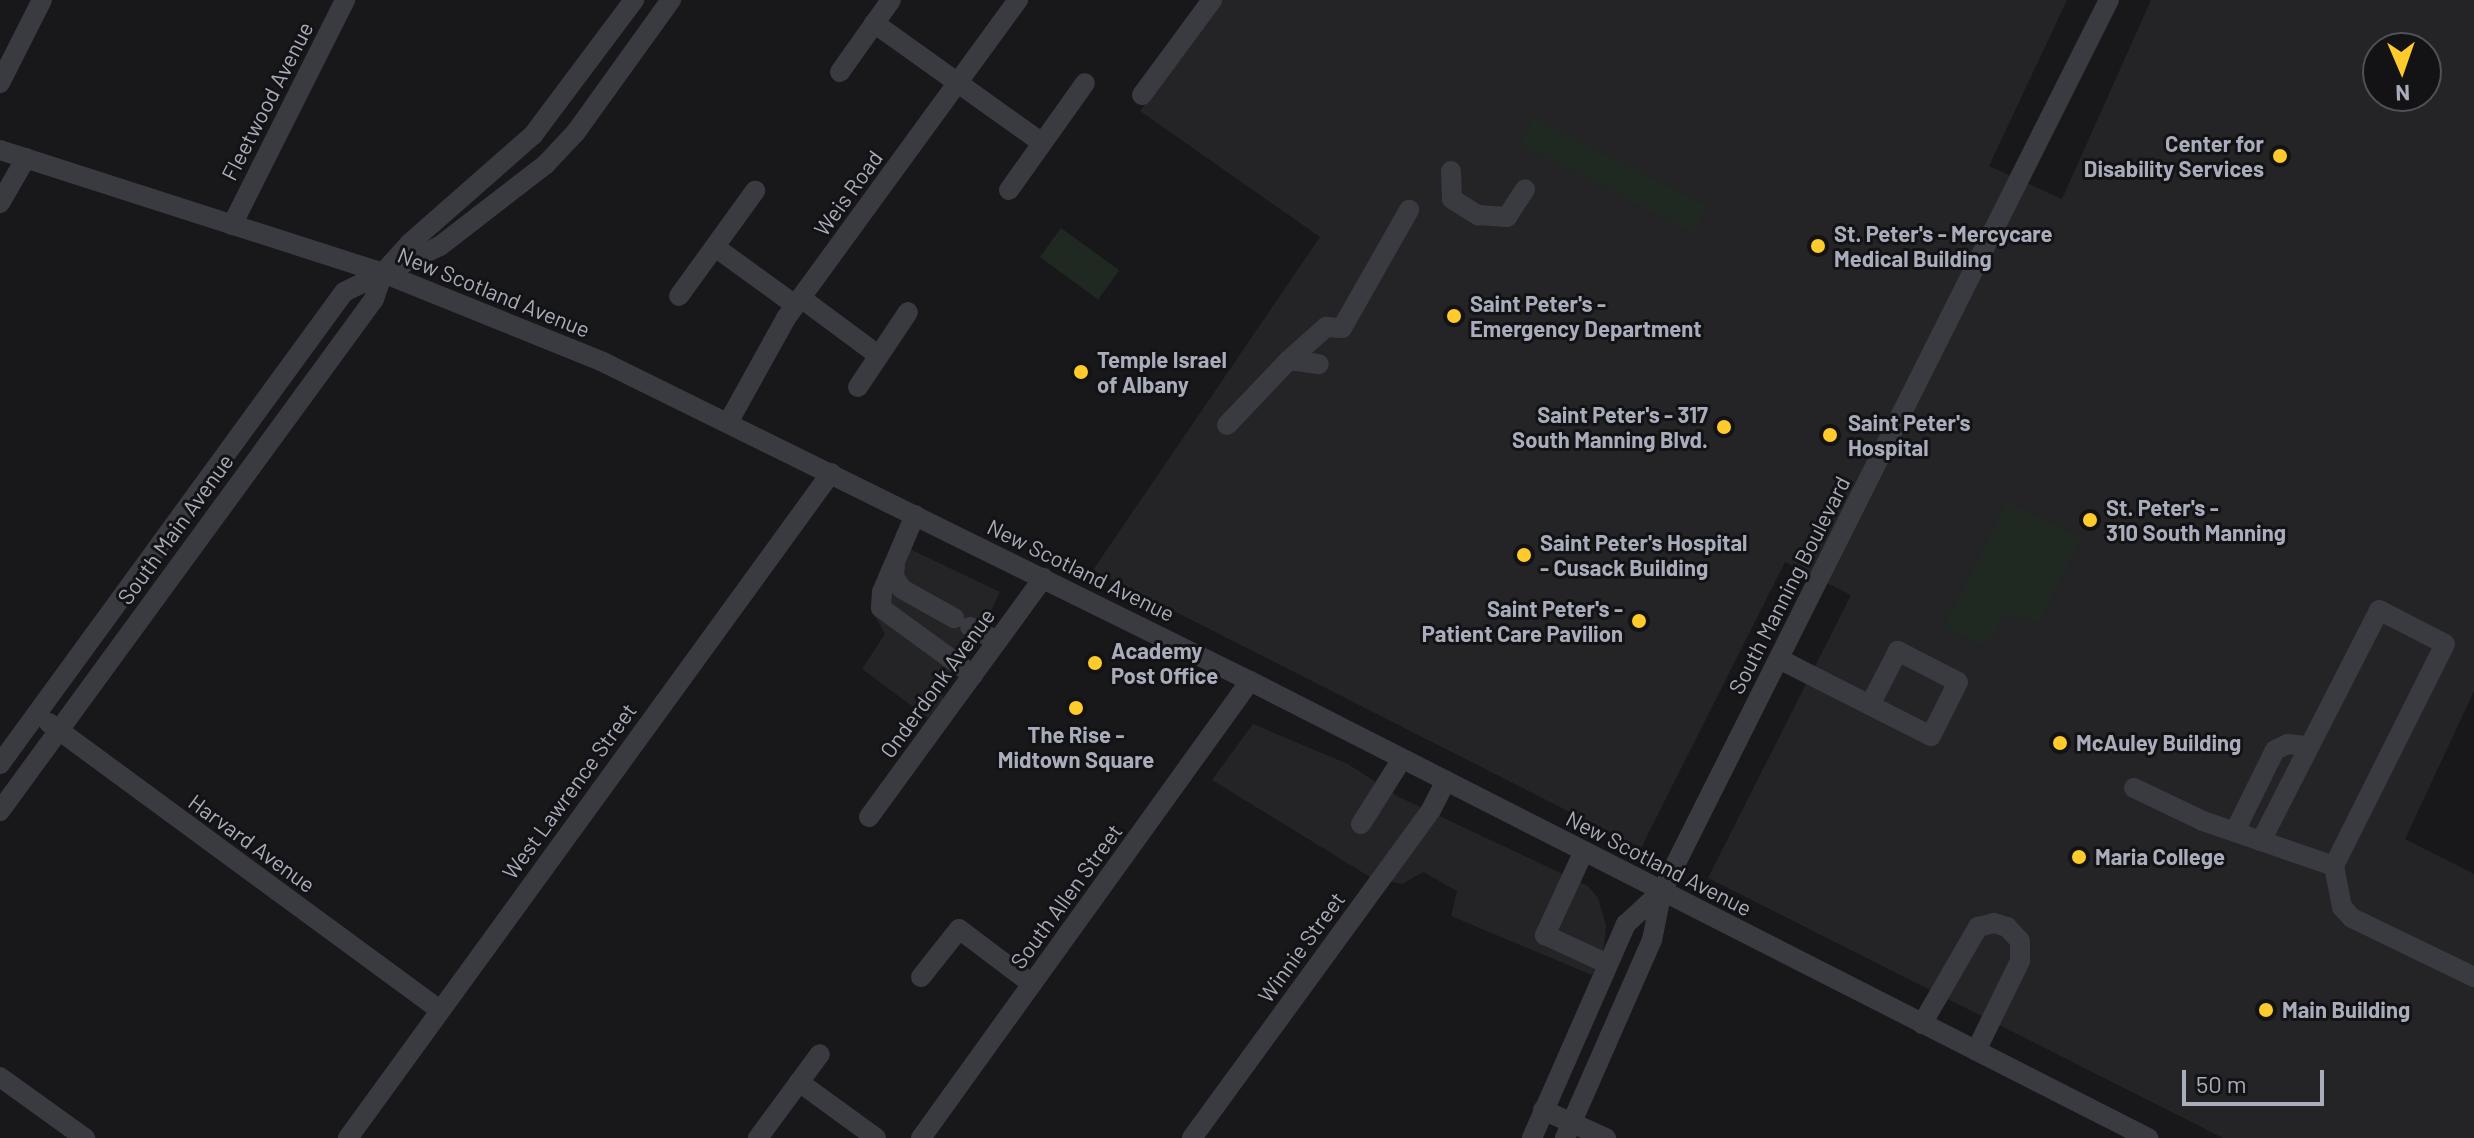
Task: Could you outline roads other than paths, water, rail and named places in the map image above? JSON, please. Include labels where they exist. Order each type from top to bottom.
[{"type":"street","points":[[0,83],[42,0]]},
{"type":"street","name":"Fleetwood Avenue","points":[[232,225],[345,0]]},
{"type":"street","name":"South Main Avenue","points":[[0,811],[374,299],[383,273],[410,243],[533,135],[634,0]]},
{"type":"street","name":"South Main Avenue","points":[[0,764],[344,292],[440,246],[531,178],[576,132],[671,0]]},
{"type":"street","points":[[840,72],[891,0]]},
{"type":"street","name":"Weis Road","points":[[729,421],[798,302],[1018,0]]},
{"type":"street","points":[[1142,95],[1212,0]]},
{"type":"street","name":"South Manning Boulevard","points":[[1568,1130],[1652,940],[1662,891],[2109,0]]},
{"type":"street","points":[[874,23],[1042,143]]},
{"type":"street","points":[[609,35],[633,52]]},
{"type":"street","points":[[1009,190],[1085,83]]},
{"type":"street","name":"New Scotland Avenue","points":[[0,150],[383,273],[524,327],[729,421],[1250,681],[2148,1138]]},
{"type":"street","points":[[0,203],[26,158]]},
{"type":"street","points":[[1451,171],[1452,199],[1485,216],[1507,217],[1525,189]]},
{"type":"street","points":[[679,296],[755,191]]},
{"type":"street","points":[[1227,425],[1289,360],[1326,327],[1342,328],[1409,210]]},
{"type":"street","points":[[715,247],[879,356]]},
{"type":"street","points":[[858,387],[908,312]]},
{"type":"street","points":[[1289,360],[1319,364]]},
{"type":"street","name":"West Lawrence Street","points":[[348,1138],[831,473]]},
{"type":"street","points":[[190,503],[212,519]]},
{"type":"street","points":[[915,515],[881,595],[883,612],[973,675]]},
{"type":"street","points":[[896,559],[894,577],[902,589],[998,641]]},
{"type":"street","name":"Onderdonk Avenue","points":[[869,817],[1043,578]]},
{"type":"street","points":[[2261,841],[2379,610],[2445,644],[2334,866],[2342,907],[2352,918],[2474,977]]},
{"type":"street","points":[[1779,659],[1931,736],[1958,682],[1898,651],[1870,705]]},
{"type":"street","name":"South Allen Street","points":[[921,1138],[1250,681]]},
{"type":"street","name":"Harvard Avenue","points":[[37,713],[439,1010]]},
{"type":"street","points":[[2235,831],[2275,750],[2288,744],[2308,746]]},
{"type":"street","points":[[1361,824],[1402,759]]},
{"type":"street","name":"Winnie Street","points":[[1192,1138],[1431,810],[1446,781]]},
{"type":"street","points":[[2134,788],[2235,831],[2334,866]]},
{"type":"street","points":[[1584,851],[1545,935],[1608,964]]},
{"type":"street","name":"South Manning Boulevard","points":[[1532,1138],[1626,924],[1662,891]]},
{"type":"street","points":[[1922,1024],[1978,927],[1994,923],[2007,927],[2020,941],[2020,961],[1976,1051]]},
{"type":"street","points":[[921,977],[959,929],[1032,984]]},
{"type":"street","points":[[758,1138],[820,1054]]},
{"type":"street","points":[[0,1077],[85,1138]]},
{"type":"street","points":[[799,1082],[876,1138]]},
{"type":"street","points":[[1543,1110],[1568,1130],[1606,1138]]},
{"type":"place","name":"Center for Disability Services","points":[[2280,156]]},
{"type":"place","name":"St. Peter's - Mercycare Medical Building","points":[[1818,246]]},
{"type":"place","name":"Saint Peter's - Emergency Department","points":[[1454,316]]},
{"type":"place","name":"Temple Israel of Albany","points":[[1081,372]]},
{"type":"place","name":"Saint Peter's - 317 South Manning Blvd.","points":[[1724,427]]},
{"type":"place","name":"Saint Peter's Hospital","points":[[1830,435]]},
{"type":"place","name":"St. Peter's - 310 South Manning","points":[[2090,520]]},
{"type":"place","name":"Saint Peter's Hospital - Cusack Building","points":[[1524,555]]},
{"type":"place","name":"Saint Peter's - Patient Care Pavilion","points":[[1639,621]]},
{"type":"place","name":"Academy Post Office","points":[[1095,663]]},
{"type":"place","name":"The Rise - Midtown Square","points":[[1076,708]]},
{"type":"place","name":"McAuley Building","points":[[2060,743]]},
{"type":"place","name":"Maria College","points":[[2079,857]]},
{"type":"place","name":"Main Building","points":[[2266,1010]]}]
